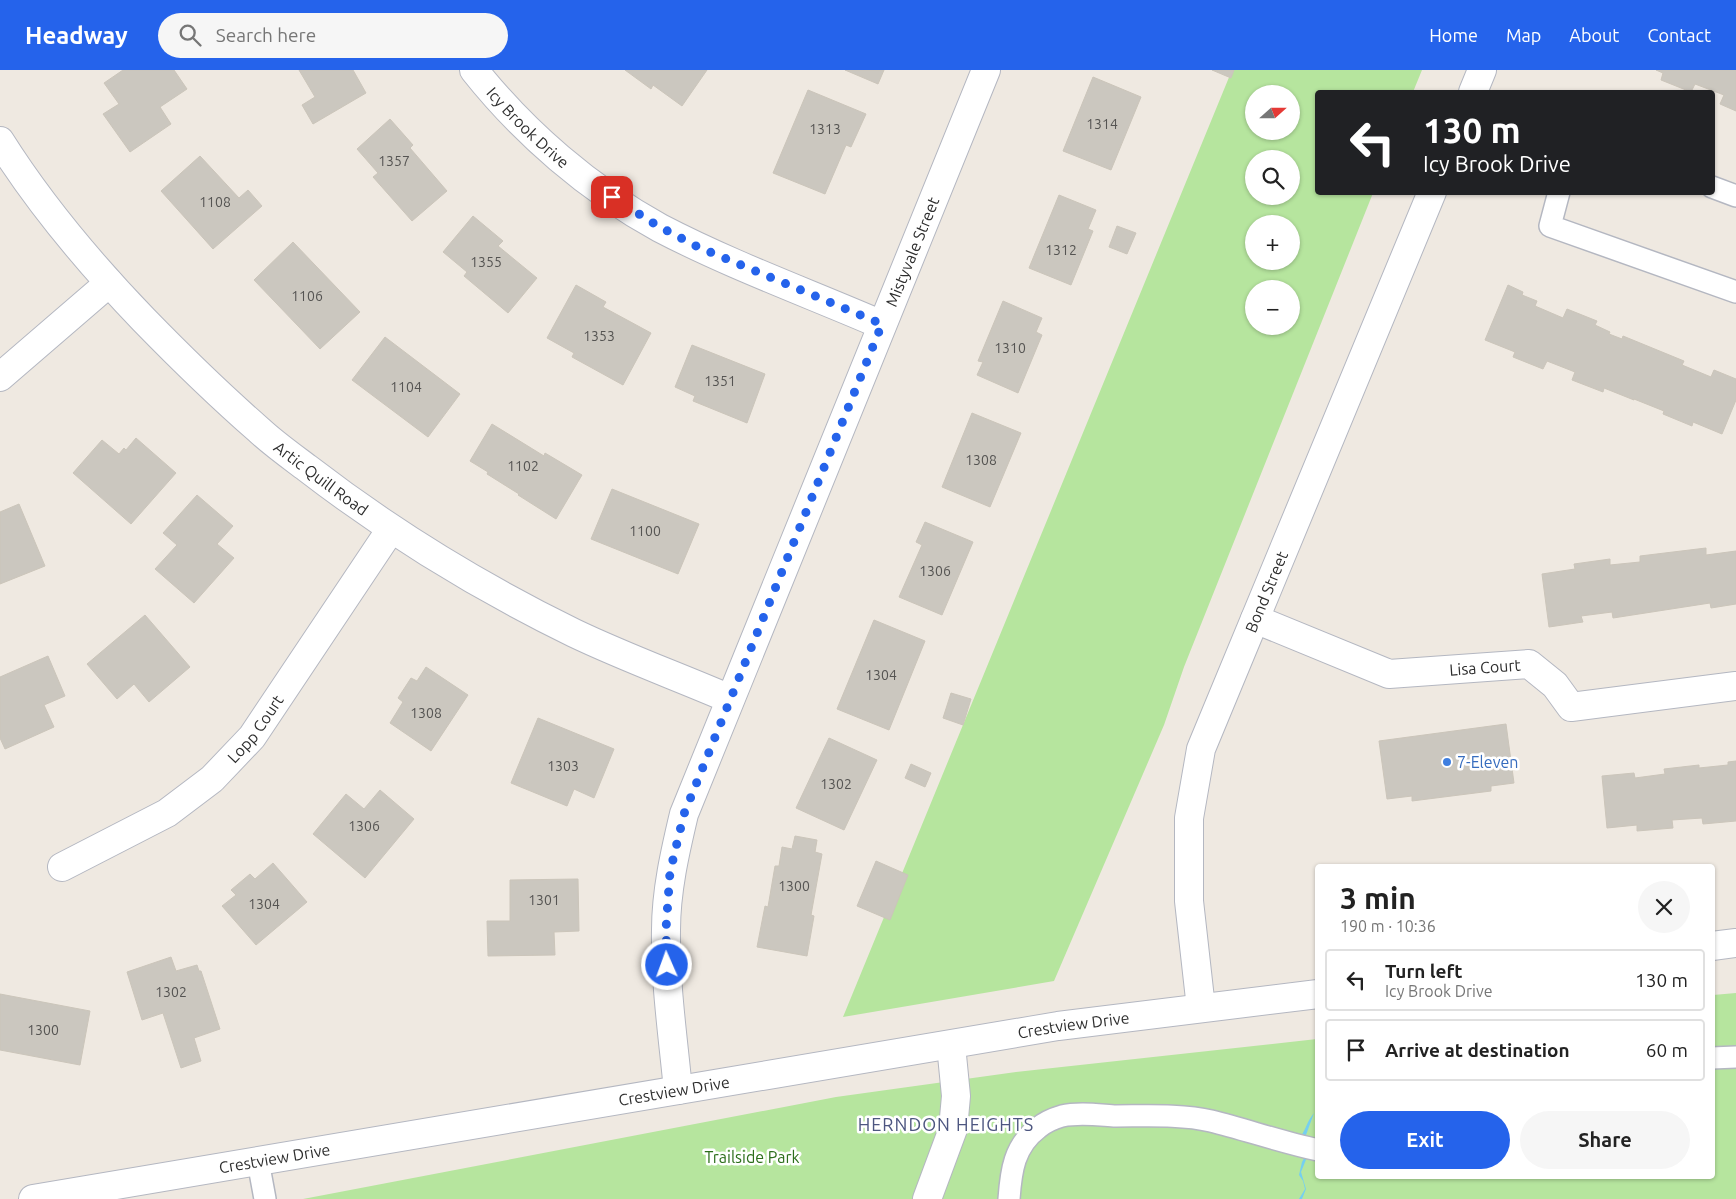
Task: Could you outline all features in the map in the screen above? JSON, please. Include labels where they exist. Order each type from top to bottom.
[{"type":"street","name":"Icy Brook Drive","points":[[474,70],[491,92],[541,143],[596,188],[658,226],[698,247],[882,324]]},
{"type":"street","name":"Mistyvale Street","points":[[678,1090],[667,982],[666,929],[670,872],[684,814],[986,70]]},
{"type":"street","points":[[1474,90],[1482,70]]},
{"type":"street","name":"Artic Quill Road","points":[[0,141],[72,240],[109,283],[182,360],[260,432],[347,499],[453,568],[575,633],[730,699]]},
{"type":"street","name":"Bond Street","points":[[1202,1008],[1189,901],[1189,818],[1201,749],[1431,195]]},
{"type":"street","points":[[0,377],[109,283]]},
{"type":"street","name":"Lopp Court","points":[[62,868],[167,813],[212,779],[252,737],[391,529]]},
{"type":"street","name":"Lisa Court","points":[[1255,619],[1389,674],[1529,664],[1555,685],[1571,707],[1736,686]]},
{"type":"street","points":[[1715,946],[1736,943]]},
{"type":"street","name":"Crestview Drive","points":[[33,1199],[1058,1026],[1315,994]]},
{"type":"street","points":[[926,1199],[953,1129],[956,1096],[951,1045]]},
{"type":"lane","points":[[1715,187],[1736,196]]},
{"type":"lane","points":[[1558,195],[1550,226],[1736,292]]},
{"type":"lane","points":[[1715,1058],[1736,1057]]},
{"type":"lane","points":[[1009,1199],[1014,1160],[1019,1150],[1029,1136],[1040,1126],[1062,1116],[1175,1117],[1209,1120],[1315,1149]]},
{"type":"lane","points":[[258,1161],[265,1199]]},
{"type":"green space","points":[[1232,70],[1422,70],[1414,90],[1315,90],[1315,195],[1372,195],[1184,667],[1164,725],[1054,981],[843,1017]]},
{"type":"green space","name":"Trailside Park","points":[[1736,993],[1736,1199],[303,1199],[836,1097],[1016,1072],[1315,1039],[1315,1179],[1715,1179],[1715,995]]},
{"type":"water","points":[[1314,1113],[1306,1135],[1314,1140],[1301,1172],[1306,1189],[1302,1199],[1299,1199],[1305,1189],[1299,1175],[1302,1162],[1307,1153],[1301,1136]]},
{"type":"building","points":[[123,70],[174,70],[187,89],[160,107],[171,124],[130,152],[103,114],[119,104],[104,83]]},
{"type":"building","points":[[299,70],[353,70],[366,93],[313,124],[302,105],[315,97]]},
{"type":"building","points":[[625,70],[707,70],[682,106],[653,85],[651,89]]},
{"type":"building","points":[[845,70],[884,70],[878,84]]},
{"type":"building","points":[[1212,70],[1234,70],[1231,78]]},
{"type":"building","points":[[1656,70],[1736,70],[1736,111],[1720,104],[1724,95],[1715,90],[1695,84],[1692,90],[1686,90],[1661,80],[1663,73]]},
{"type":"building","points":[[1093,77],[1141,97],[1111,170],[1063,151]]},
{"type":"building","points":[[808,90],[866,114],[851,147],[846,145],[825,194],[773,173]]},
{"type":"building","points":[[390,119],[413,145],[410,148],[447,191],[412,221],[373,177],[378,173],[357,149]]},
{"type":"building","points":[[200,156],[239,198],[248,190],[262,206],[213,249],[161,191]]},
{"type":"building","points":[[1059,195],[1096,210],[1088,229],[1093,231],[1071,285],[1029,268]]},
{"type":"building","points":[[473,216],[503,241],[498,246],[537,278],[508,313],[464,276],[467,272],[443,252]]},
{"type":"building","points":[[1117,226],[1136,233],[1127,254],[1109,247]]},
{"type":"building","points":[[293,242],[360,312],[320,349],[254,280]]},
{"type":"building","points":[[576,285],[606,302],[603,307],[651,333],[623,385],[572,357],[574,353],[547,338]]},
{"type":"building","points":[[1508,285],[1523,292],[1522,295],[1537,301],[1535,306],[1563,318],[1567,309],[1597,321],[1595,325],[1610,332],[1609,334],[1622,339],[1623,336],[1684,361],[1682,365],[1711,377],[1714,370],[1736,379],[1736,400],[1722,434],[1693,422],[1692,426],[1663,414],[1664,411],[1604,388],[1603,392],[1572,380],[1575,372],[1547,361],[1543,369],[1513,357],[1515,352],[1485,340]]},
{"type":"building","points":[[1003,301],[1042,318],[1036,332],[1042,335],[1018,393],[977,375],[983,362],[978,361]]},
{"type":"building","points":[[385,337],[460,394],[428,437],[352,380]]},
{"type":"building","points":[[692,345],[765,374],[747,423],[693,401],[695,396],[675,387]]},
{"type":"building","points":[[972,413],[1021,433],[990,507],[942,487]]},
{"type":"building","points":[[492,424],[544,456],[545,453],[582,475],[556,519],[470,461]]},
{"type":"building","points":[[136,438],[176,473],[131,524],[73,473],[102,440],[119,454],[124,448],[126,450]]},
{"type":"building","points":[[612,489],[699,524],[678,574],[591,539]]},
{"type":"building","points":[[197,495],[233,526],[217,544],[234,558],[194,603],[155,569],[177,545],[163,533]]},
{"type":"building","points":[[19,504],[45,566],[0,584],[0,512]]},
{"type":"building","points":[[925,522],[973,542],[942,615],[899,597],[922,545],[916,542]]},
{"type":"building","points":[[1706,548],[1706,555],[1736,551],[1736,604],[1711,608],[1710,603],[1613,618],[1612,612],[1581,616],[1583,622],[1549,627],[1542,574],[1575,569],[1574,564],[1610,559],[1610,565],[1640,562],[1640,556]]},
{"type":"building","points":[[145,615],[190,667],[149,702],[134,684],[117,699],[87,664]]},
{"type":"building","points":[[874,620],[925,641],[889,730],[837,709]]},
{"type":"building","points":[[48,656],[65,696],[44,705],[54,727],[5,749],[0,738],[0,677]]},
{"type":"building","points":[[426,667],[468,695],[431,751],[390,723],[403,702],[398,698],[411,678],[417,681]]},
{"type":"building","points":[[951,693],[971,699],[963,725],[943,718]]},
{"type":"building","points":[[538,718],[614,749],[594,798],[574,789],[567,806],[511,783]]},
{"type":"building","name":"7-Eleven","points":[[1506,724],[1514,783],[1491,786],[1491,791],[1412,801],[1412,796],[1387,799],[1379,741]]},
{"type":"building","points":[[829,738],[877,760],[844,830],[796,808]]},
{"type":"building","points":[[1736,761],[1736,821],[1703,824],[1702,818],[1672,820],[1673,828],[1637,831],[1637,825],[1607,828],[1602,776],[1634,773],[1635,778],[1665,774],[1664,769],[1699,765],[1699,768],[1728,765],[1728,762]]},
{"type":"building","points":[[911,764],[931,773],[925,787],[905,778]]},
{"type":"building","points":[[380,790],[414,819],[365,878],[313,834],[346,794],[364,809]]},
{"type":"building","points":[[795,836],[817,840],[815,852],[822,854],[811,915],[814,916],[807,956],[757,947],[765,906],[768,907],[775,866],[779,866],[782,847],[792,849]]},
{"type":"building","points":[[876,861],[908,875],[890,920],[857,906]]},
{"type":"building","points":[[273,863],[307,902],[256,945],[222,906],[236,895],[231,890],[250,874],[255,879]]},
{"type":"building","points":[[578,879],[579,931],[554,932],[555,955],[488,956],[487,921],[510,921],[510,880]]},
{"type":"building","points":[[171,957],[176,971],[197,965],[199,971],[201,971],[220,1029],[194,1038],[201,1061],[181,1068],[163,1013],[142,1020],[127,972]]},
{"type":"building","points":[[0,994],[90,1011],[80,1065],[0,1050]]},
{"type":"place","name":"7-Eleven","points":[[1447,762]]},
{"type":"district","name":"HERNDON HEIGHTS","points":[[946,1124]]},
{"type":"route","points":[[612,197],[658,226],[698,247],[882,324],[684,814],[670,872],[666,929],[667,965]]}]
